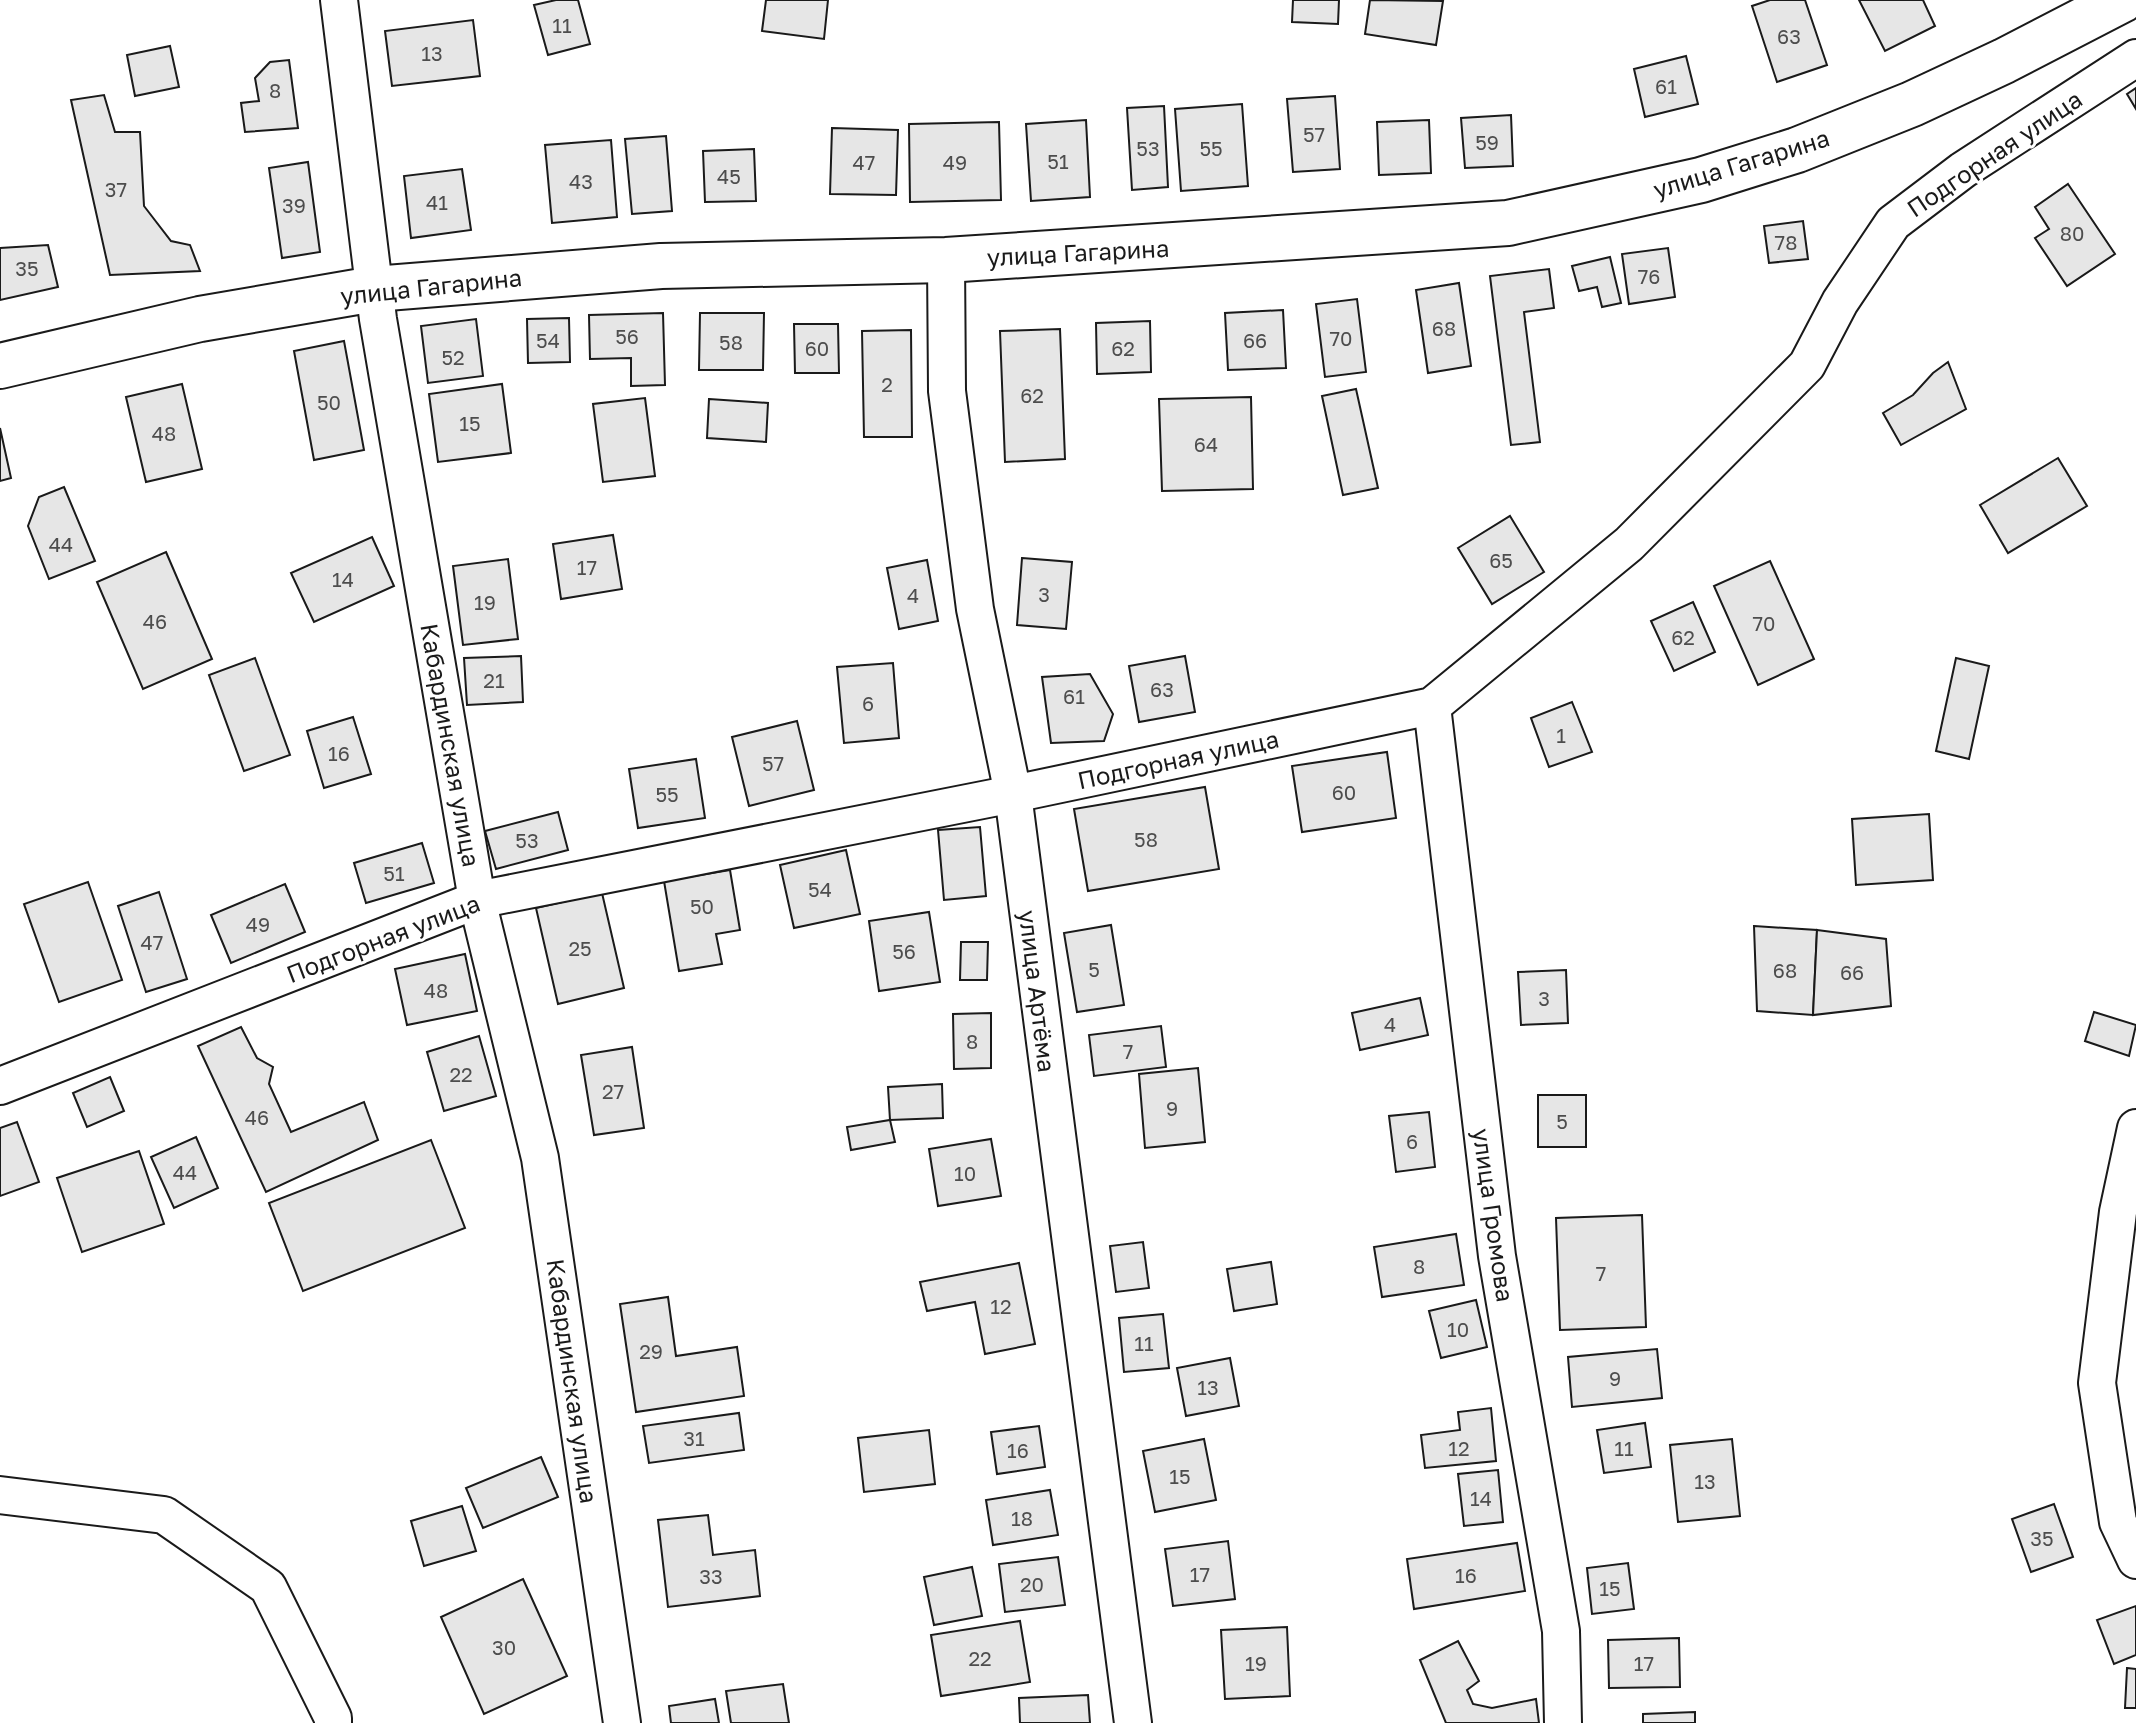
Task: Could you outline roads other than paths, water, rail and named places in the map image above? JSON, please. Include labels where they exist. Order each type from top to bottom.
[{"type":"street","name":"Кабардинская улица","points":[[339,0],[374,289],[477,900],[540,1158],[622,1723]]},
{"type":"street","name":"улица Гагарина","points":[[0,366],[200,319],[374,289],[661,266],[946,260],[1508,223],[1701,180],[1797,150],[1912,104],[2122,0]]},
{"type":"street","name":"Подгорная улица","points":[[0,1086],[477,900],[1013,794],[1432,706],[1629,544],[1807,365],[1840,302],[1893,223],[1963,170],[2136,58]]},
{"type":"street","name":"улица Артёма","points":[[946,260],[947,391],[975,609],[1013,794],[1133,1723]]},
{"type":"street","name":"улица Громова","points":[[1432,706],[1497,1256],[1561,1631],[1563,1723]]},
{"type":"street","points":[[2136,1128],[2118,1212],[2097,1383],[2118,1522],[2136,1560]]},
{"type":"street","points":[[0,1495],[164,1515],[268,1587],[333,1723]]}]
